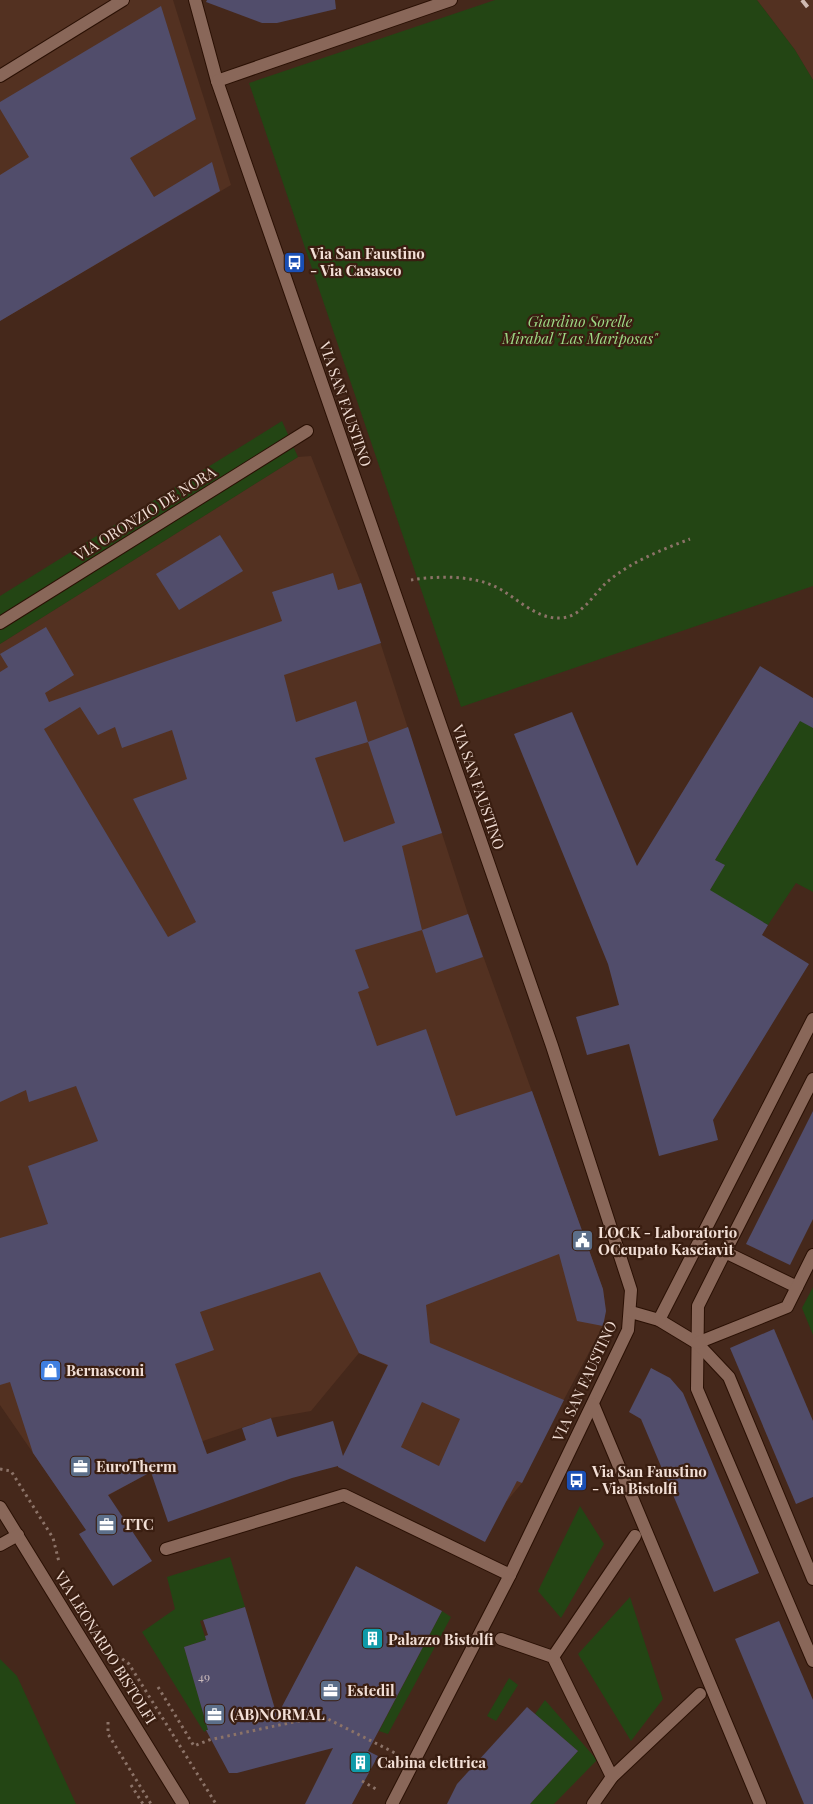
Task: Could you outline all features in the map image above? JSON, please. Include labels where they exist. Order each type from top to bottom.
[{"type":"street","points":[[0,76],[123,0]]},
{"type":"street","name":"VIA SAN FAUSTINO","points":[[194,0],[217,81],[552,1046],[631,1290],[631,1312],[628,1330],[510,1575],[392,1804]]},
{"type":"street","points":[[217,81],[451,0]]},
{"type":"street","name":"VIA ORONZIO DE NORA","points":[[0,623],[307,431]]},
{"type":"street","points":[[659,1320],[813,1019]]},
{"type":"street","points":[[813,1079],[698,1306],[697,1343],[697,1389],[813,1661]]},
{"type":"street","points":[[725,1252],[797,1287]]},
{"type":"street","points":[[697,1343],[786,1308],[813,1255]]},
{"type":"street","points":[[631,1312],[659,1320],[697,1343],[729,1377],[813,1579]]},
{"type":"street","points":[[593,1404],[760,1804]]},
{"type":"street","points":[[166,1549],[344,1495],[510,1575]]},
{"type":"street","name":"VIA LEONARDO BISTOLFI","points":[[0,1507],[184,1804]]},
{"type":"street","points":[[0,1545],[18,1535]]},
{"type":"street","points":[[553,1657],[635,1536]]},
{"type":"street","points":[[501,1639],[553,1657],[612,1777]]},
{"type":"street","points":[[593,1804],[612,1777],[700,1694]]},
{"type":"path","points":[[411,580],[473,579],[506,592],[530,609],[545,616],[562,618],[583,608],[606,584],[625,570],[649,556],[690,539]]},
{"type":"path","points":[[0,1469],[11,1471],[53,1538],[60,1566]]},
{"type":"path","points":[[115,1654],[129,1664],[216,1804]]},
{"type":"path","points":[[158,1687],[194,1746],[209,1740],[322,1716],[394,1753]]},
{"type":"path","points":[[362,1781],[376,1789]]},
{"type":"path","points":[[131,1784],[143,1804]]},
{"type":"shaded area","points":[[0,0],[173,0],[231,185],[0,321]]},
{"type":"shaded area","points":[[757,0],[813,0],[813,80],[795,50]]},
{"type":"shaded area","points":[[311,456],[361,583],[468,914],[603,1289],[606,1311],[603,1326],[544,1437],[522,1483],[507,1501],[382,1437],[411,1376],[359,1353],[311,1411],[271,1418],[129,1466],[136,1480],[75,1514],[0,1405],[0,644],[298,457]]},
{"type":"green space","name":"Giardino Sorelle Mirabal \"Las Mariposas\"","points":[[495,0],[757,0],[795,50],[813,80],[813,586],[461,707],[249,83]]},
{"type":"green space","points":[[282,421],[298,457],[0,644],[0,596]]},
{"type":"green space","points":[[813,720],[813,892],[796,883],[768,925],[709,892],[724,865],[715,860],[800,721]]},
{"type":"green space","points":[[813,1287],[813,1335],[802,1308]]},
{"type":"green space","points":[[580,1506],[604,1544],[561,1618],[538,1591]]},
{"type":"green space","points":[[230,1557],[245,1607],[200,1621],[206,1640],[184,1647],[208,1729],[204,1732],[142,1632],[175,1609],[167,1577]]},
{"type":"green space","points":[[630,1597],[663,1699],[631,1741],[578,1654]]},
{"type":"green space","points":[[442,1611],[451,1617],[388,1734],[379,1731]]},
{"type":"green space","points":[[0,1659],[17,1676],[76,1804],[0,1804]]},
{"type":"green space","points":[[509,1678],[518,1685],[496,1721],[487,1716]]},
{"type":"green space","points":[[545,1700],[597,1760],[554,1804],[530,1804],[578,1751],[535,1714]]},
{"type":"building","points":[[207,0],[335,0],[336,9],[277,23],[262,23],[206,2]]},
{"type":"building","points":[[161,6],[196,119],[130,158],[154,197],[212,162],[220,191],[0,321],[0,175],[29,157],[0,109],[0,102]]},
{"type":"building","points":[[220,535],[243,571],[179,610],[156,574]]},
{"type":"building","points":[[333,573],[338,590],[361,583],[381,643],[284,675],[296,722],[356,701],[368,742],[408,727],[442,833],[402,846],[422,930],[355,950],[369,988],[358,992],[377,1046],[426,1029],[456,1116],[532,1091],[603,1289],[606,1311],[603,1326],[577,1321],[559,1254],[426,1305],[430,1343],[564,1400],[522,1483],[517,1481],[485,1542],[338,1466],[292,1478],[168,1522],[151,1472],[108,1495],[152,1561],[113,1586],[79,1534],[86,1530],[33,1453],[10,1382],[0,1385],[0,1238],[48,1224],[28,1166],[98,1141],[76,1086],[29,1102],[26,1090],[0,1102],[0,672],[8,667],[0,654],[46,627],[74,675],[45,693],[49,702],[282,621],[272,592]],"holes":[[[80,707],[98,735],[115,727],[122,748],[172,730],[187,779],[133,799],[196,922],[168,937],[44,729]],[[368,742],[395,823],[344,842],[315,758]],[[320,1272],[359,1353],[388,1365],[343,1456],[333,1421],[277,1437],[271,1418],[242,1428],[246,1440],[207,1454],[175,1364],[214,1350],[200,1312]],[[422,1402],[460,1419],[439,1466],[401,1447]]]},
{"type":"building","points":[[760,666],[813,698],[813,728],[800,721],[715,860],[725,865],[710,890],[768,925],[762,935],[809,964],[713,1120],[718,1140],[659,1156],[629,1044],[587,1055],[576,1017],[619,1005],[608,964],[514,734],[572,712],[637,866]]},
{"type":"building","points":[[468,914],[483,957],[436,973],[422,930]]},
{"type":"building","points":[[813,1111],[813,1219],[790,1265],[746,1244]]},
{"type":"building","points":[[774,1329],[813,1421],[813,1497],[796,1504],[730,1348]]},
{"type":"building","points":[[651,1368],[670,1378],[683,1393],[759,1573],[714,1592],[641,1419],[629,1412]]},
{"type":"building","points":[[356,1566],[442,1611],[368,1751],[378,1756],[352,1804],[305,1804],[333,1748],[237,1773],[229,1773],[206,1730],[208,1730],[184,1647],[206,1640],[205,1636],[208,1635],[203,1620],[245,1607],[277,1716]]},
{"type":"building","points":[[779,1621],[813,1700],[813,1804],[804,1804],[735,1639]]},
{"type":"building","points":[[527,1707],[578,1751],[530,1804],[447,1804],[457,1784]]},
{"type":"railway","points":[[802,0],[813,14]]},
{"type":"place","name":"Via San Faustino - Via Casasco","points":[[294,262]]},
{"type":"place","name":"LOCK - Laboratorio OCcupato Kasciavìt","points":[[582,1241]]},
{"type":"place","name":"Bernasconi","points":[[50,1370]]},
{"type":"place","name":"EuroTherm","points":[[80,1466]]},
{"type":"place","name":"Via San Faustino - Via Bistolfi","points":[[576,1480]]},
{"type":"place","name":"TTC","points":[[107,1524]]},
{"type":"place","name":"Palazzo Bistolfi","points":[[372,1639]]},
{"type":"place","name":"Estedil","points":[[331,1690]]},
{"type":"place","name":"(AB)NORMAL","points":[[214,1714]]},
{"type":"place","name":"Cabina elettrica","points":[[361,1762]]}]
